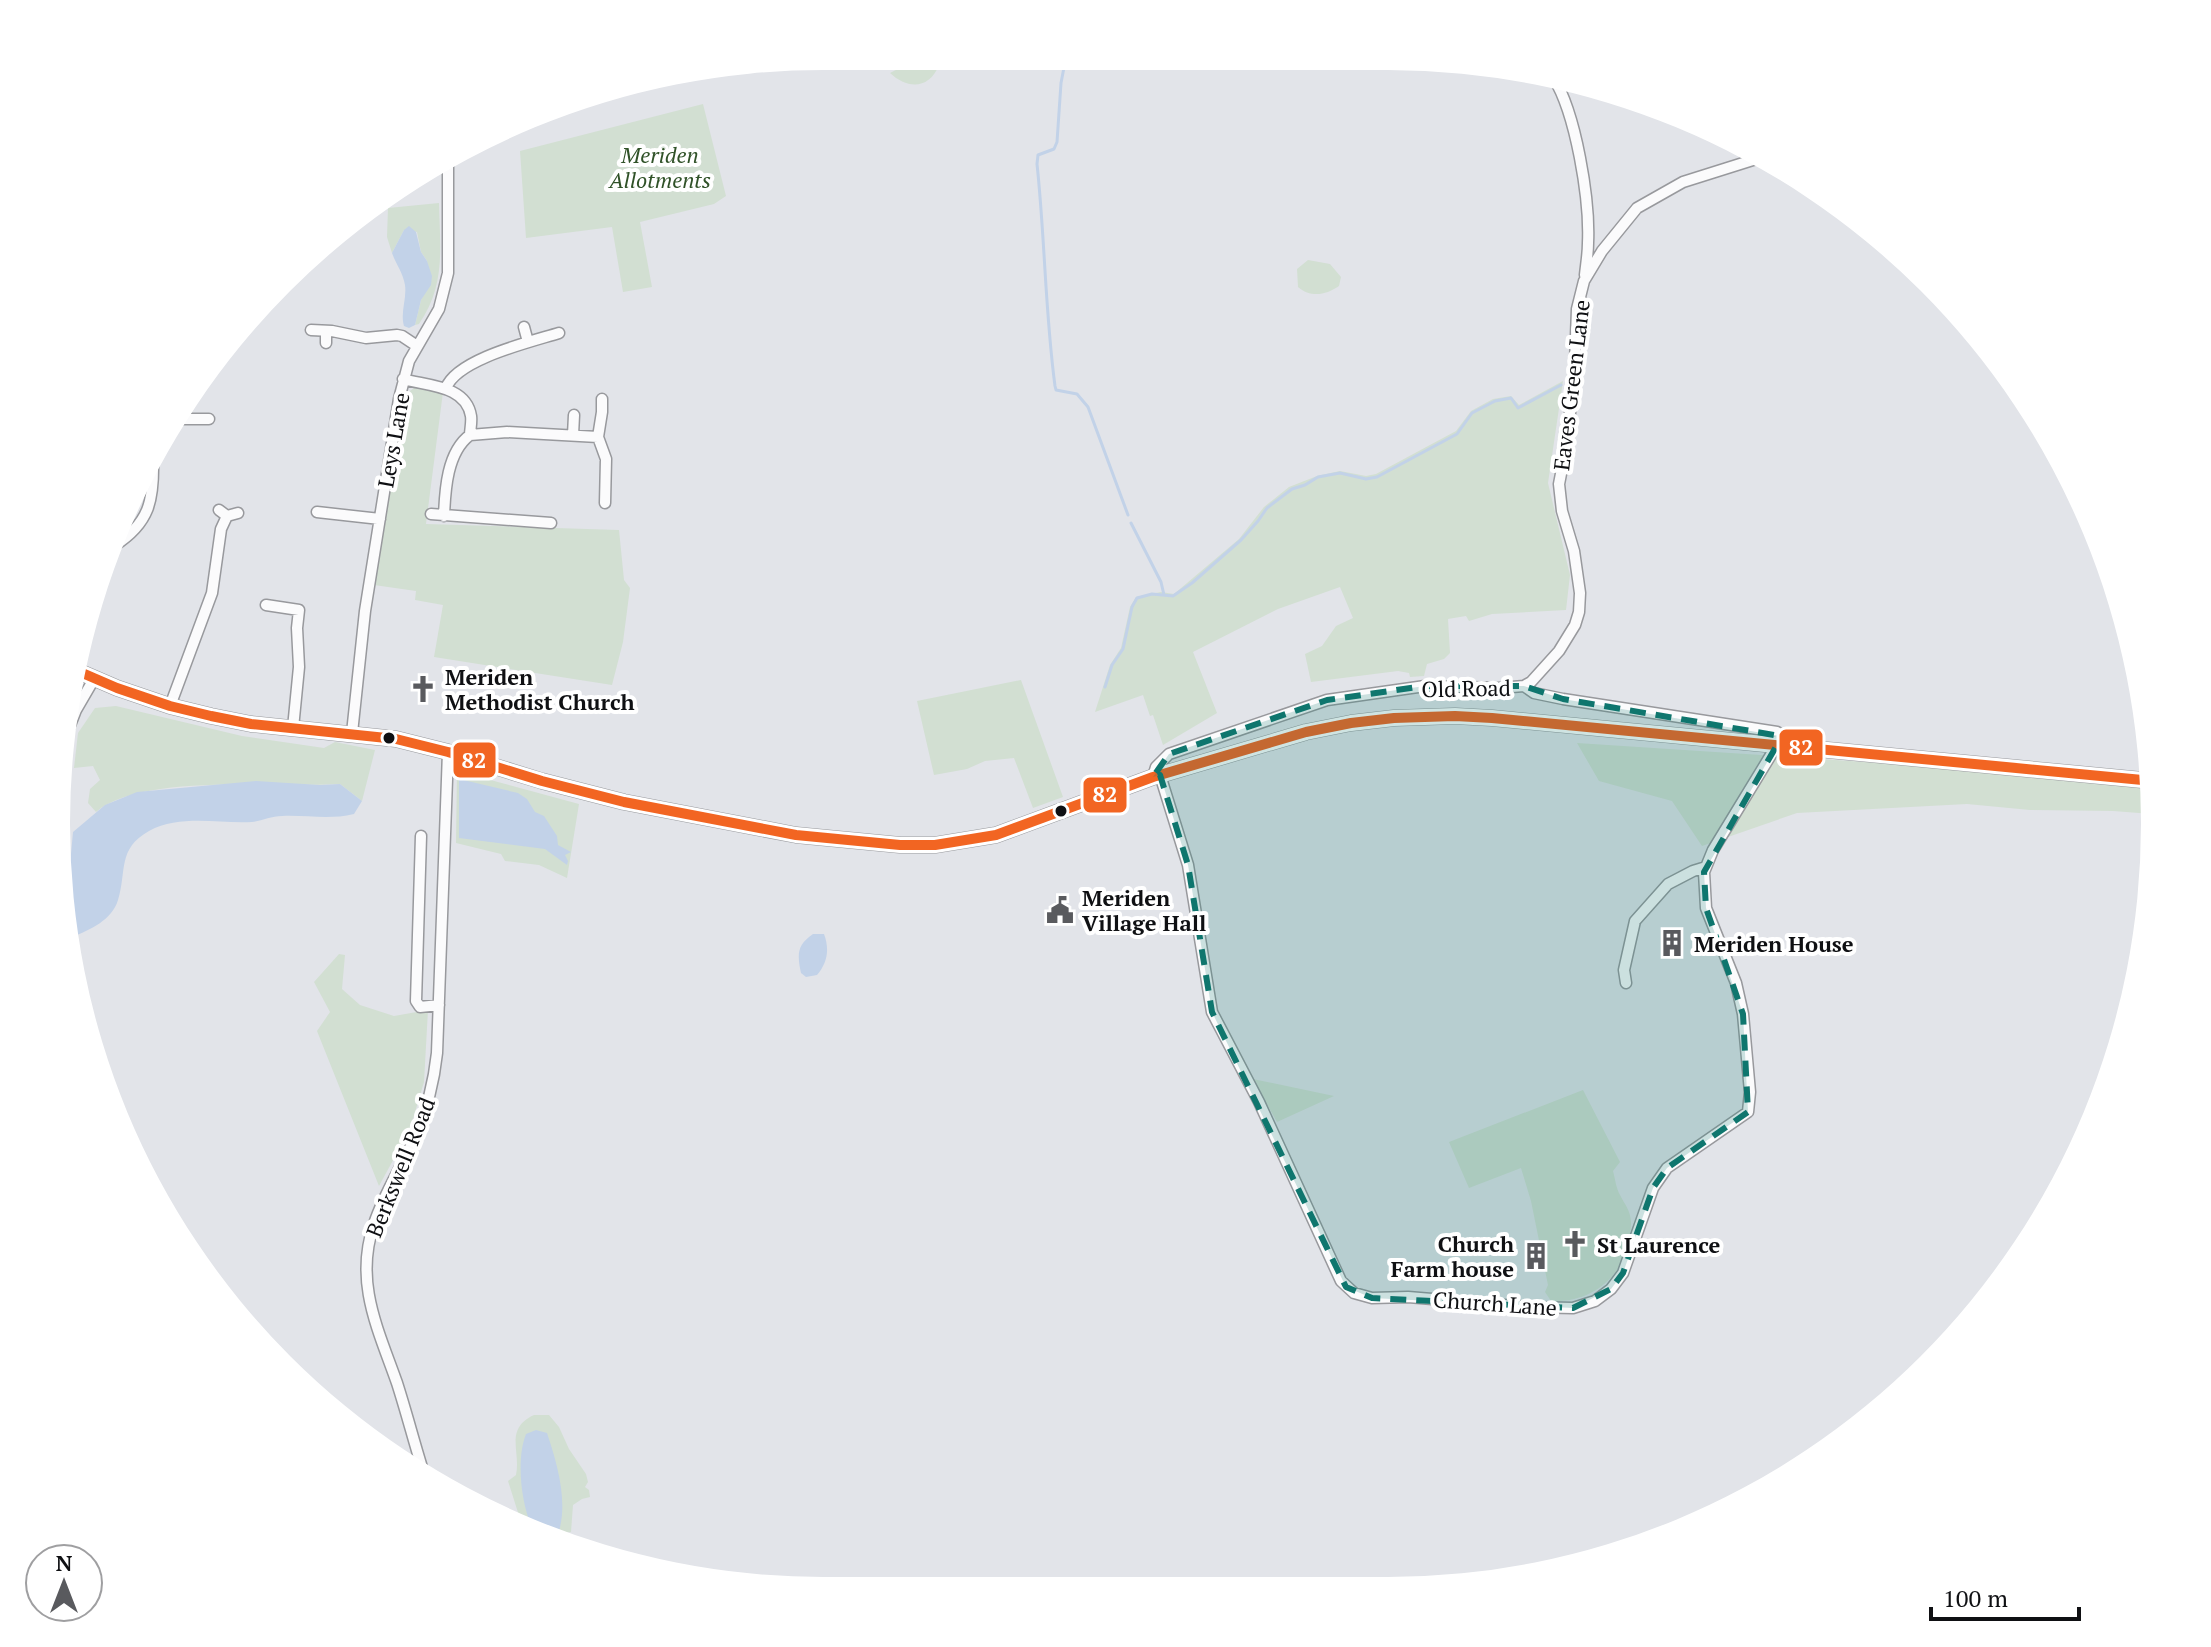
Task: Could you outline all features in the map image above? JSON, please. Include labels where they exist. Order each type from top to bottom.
[{"type":"main road","points":[[84,674],[170,706],[251,724],[396,739],[624,802],[796,835],[869,844],[935,845],[996,835],[1157,776],[1306,732],[1394,718],[1492,718],[2139,780]]},
{"type":"street","points":[[1558,90],[1571,122],[1579,158],[1588,242],[1584,281]]},
{"type":"street","name":"Eaves Green Lane","points":[[1524,686],[1559,651],[1579,612],[1580,593],[1574,551],[1562,511],[1559,484],[1567,443],[1577,309],[1584,281],[1602,251],[1637,208],[1683,182],[1747,162]]},
{"type":"street","name":"Leys Lane","points":[[352,733],[365,611],[403,379],[409,361],[439,309],[448,273],[448,170]]},
{"type":"street","points":[[1588,242],[1602,251]]},
{"type":"street","points":[[524,327],[528,342]]},
{"type":"street","points":[[311,330],[366,338],[402,336],[417,346]]},
{"type":"street","points":[[326,331],[326,343]]},
{"type":"street","points":[[446,388],[449,379],[469,365],[559,333]]},
{"type":"street","points":[[403,379],[446,388],[459,395],[472,417],[470,435]]},
{"type":"street","points":[[602,399],[598,437],[606,459],[605,503]]},
{"type":"street","points":[[573,435],[574,415]]},
{"type":"street","points":[[188,419],[209,419]]},
{"type":"street","points":[[444,516],[454,455],[460,442],[470,435],[507,432],[598,437]]},
{"type":"street","points":[[125,539],[140,525],[148,511],[153,481]]},
{"type":"street","points":[[317,512],[380,519]]},
{"type":"street","points":[[170,706],[212,593],[221,529],[228,513]]},
{"type":"street","points":[[431,514],[551,523]]},
{"type":"street","points":[[266,605],[299,610],[299,667],[293,728]]},
{"type":"street","points":[[79,704],[94,679]]},
{"type":"street","name":"Old Road","points":[[1157,776],[1156,767],[1169,754],[1327,700],[1425,686],[1524,686],[1534,693],[1563,699],[1777,732],[1786,737],[1782,746]]},
{"type":"street","name":"Church Lane","points":[[1157,776],[1188,865],[1212,1012],[1259,1102],[1341,1281],[1354,1293],[1365,1296],[1573,1308],[1595,1301],[1611,1289],[1623,1273],[1653,1188],[1667,1168],[1748,1112],[1750,1098],[1743,1014],[1736,983],[1706,908],[1703,889],[1706,867],[1713,850],[1782,746]]},
{"type":"street","name":"Berkswell Road","points":[[420,1459],[372,1313],[365,1269],[374,1224],[416,1134],[431,1090],[437,1053],[448,752]]},
{"type":"street","points":[[421,836],[416,1001],[420,1007],[439,1005]]},
{"type":"street","points":[[1626,983],[1624,970],[1635,921],[1668,884],[1706,867]]},
{"type":"highlighted area","points":[[1425,686],[1524,686],[1563,699],[1786,737],[1788,746],[1777,745],[1704,872],[1706,908],[1743,1014],[1748,1112],[1667,1168],[1653,1188],[1623,1273],[1611,1289],[1573,1308],[1372,1298],[1346,1287],[1212,1012],[1188,865],[1160,775],[1153,777],[1169,754],[1327,700]]},
{"type":"green space","points":[[896,70],[936,70],[930,79],[917,84],[903,82],[890,73]]},
{"type":"green space","name":"Meriden Allotments","points":[[703,104],[726,196],[714,204],[640,222],[652,287],[623,292],[612,227],[526,238],[520,151]]},
{"type":"green space","points":[[439,203],[440,266],[434,295],[419,324],[415,325],[426,290],[427,261],[421,252],[417,232],[404,230],[392,253],[387,237],[390,208]]},
{"type":"green space","points":[[1308,260],[1330,264],[1341,277],[1339,286],[1318,294],[1298,287],[1297,269]]},
{"type":"green space","points":[[1563,381],[1548,483],[1570,575],[1566,610],[1492,614],[1469,621],[1466,616],[1448,619],[1450,653],[1444,659],[1427,664],[1424,676],[1410,677],[1409,673],[1398,671],[1311,682],[1305,654],[1322,646],[1336,626],[1353,618],[1340,587],[1278,609],[1193,652],[1217,713],[1163,745],[1143,695],[1095,712],[1110,665],[1121,648],[1130,607],[1136,597],[1161,592],[1174,594],[1239,539],[1264,507],[1289,487],[1340,471],[1366,476],[1376,474],[1456,431],[1471,411],[1493,399],[1511,396],[1519,405]]},
{"type":"green space","points":[[414,388],[443,392],[426,524],[619,530],[624,580],[630,588],[623,642],[612,685],[434,657],[443,605],[415,600],[416,591],[374,585],[405,397]]},
{"type":"green space","points":[[1021,680],[1063,797],[1033,808],[1014,758],[985,761],[967,769],[934,775],[917,701]]},
{"type":"green space","points":[[116,706],[242,736],[324,748],[335,742],[375,750],[362,801],[340,784],[212,785],[145,792],[117,800],[96,812],[88,803],[90,789],[100,780],[93,766],[74,768],[78,733],[95,708]]},
{"type":"green space","points":[[1577,743],[1881,763],[2140,788],[2141,813],[2030,810],[1967,804],[1797,813],[1702,846],[1672,801],[1599,781]]},
{"type":"green space","points":[[457,771],[579,804],[567,878],[539,865],[505,861],[501,854],[456,843]]},
{"type":"green space","points":[[339,954],[345,955],[342,989],[360,1005],[394,1016],[428,1010],[424,1082],[410,1129],[379,1186],[317,1031],[330,1012],[314,982]]},
{"type":"green space","points":[[1253,1079],[1334,1096],[1277,1122]]},
{"type":"green space","points":[[1583,1090],[1620,1162],[1613,1171],[1630,1215],[1629,1240],[1625,1256],[1608,1281],[1583,1296],[1551,1301],[1545,1292],[1548,1285],[1521,1168],[1469,1188],[1449,1142]]},
{"type":"green space","points":[[534,1415],[549,1415],[586,1474],[588,1482],[585,1487],[590,1497],[573,1505],[571,1532],[518,1512],[508,1481],[516,1475],[516,1434],[525,1421]]},
{"type":"water","points":[[409,226],[416,232],[432,276],[431,285],[421,300],[415,325],[409,328],[404,326],[403,321],[404,281],[392,253]]},
{"type":"water","points":[[459,779],[518,793],[527,799],[535,812],[544,816],[557,836],[558,845],[571,852],[565,855],[567,865],[545,849],[459,838]]},
{"type":"water","points":[[256,781],[340,784],[362,801],[354,814],[345,816],[278,816],[252,822],[187,821],[149,831],[132,845],[128,853],[118,900],[111,913],[78,934],[72,873],[73,832],[105,805],[137,792]]},
{"type":"water","points":[[813,934],[824,934],[826,956],[817,975],[806,977],[801,973],[800,950]]},
{"type":"water","points":[[536,1430],[547,1433],[562,1494],[559,1529],[529,1517],[521,1481],[521,1456],[526,1434]]},
{"type":"waterway","points":[[1064,70],[1057,142],[1054,149],[1038,155],[1037,164],[1055,386],[1056,390],[1077,394],[1088,407],[1128,515]]},
{"type":"waterway","points":[[1105,687],[1112,665],[1123,649],[1132,607],[1137,598],[1152,594],[1173,596],[1192,583],[1241,540],[1267,508],[1292,489],[1318,477],[1340,473],[1366,479],[1377,477],[1457,434],[1472,413],[1495,401],[1511,398],[1518,408],[1561,385]]},
{"type":"waterway","points":[[1131,523],[1161,582],[1164,595]]},
{"type":"transit line","name":"82","points":[[85,674],[170,706],[211,716],[251,724],[396,739],[624,802],[796,835],[900,845],[935,845],[996,835],[1153,777],[1306,732],[1394,718],[1492,718],[2139,780]]},
{"type":"place","name":"Meriden Methodist Church","points":[[423,689]]},
{"type":"place","name":"Meriden Village Hall","points":[[1060,910]]},
{"type":"place","name":"Meriden House","points":[[1672,943]]},
{"type":"place","name":"St Laurence","points":[[1575,1244]]},
{"type":"place","name":"Church Farm house","points":[[1536,1256]]}]
